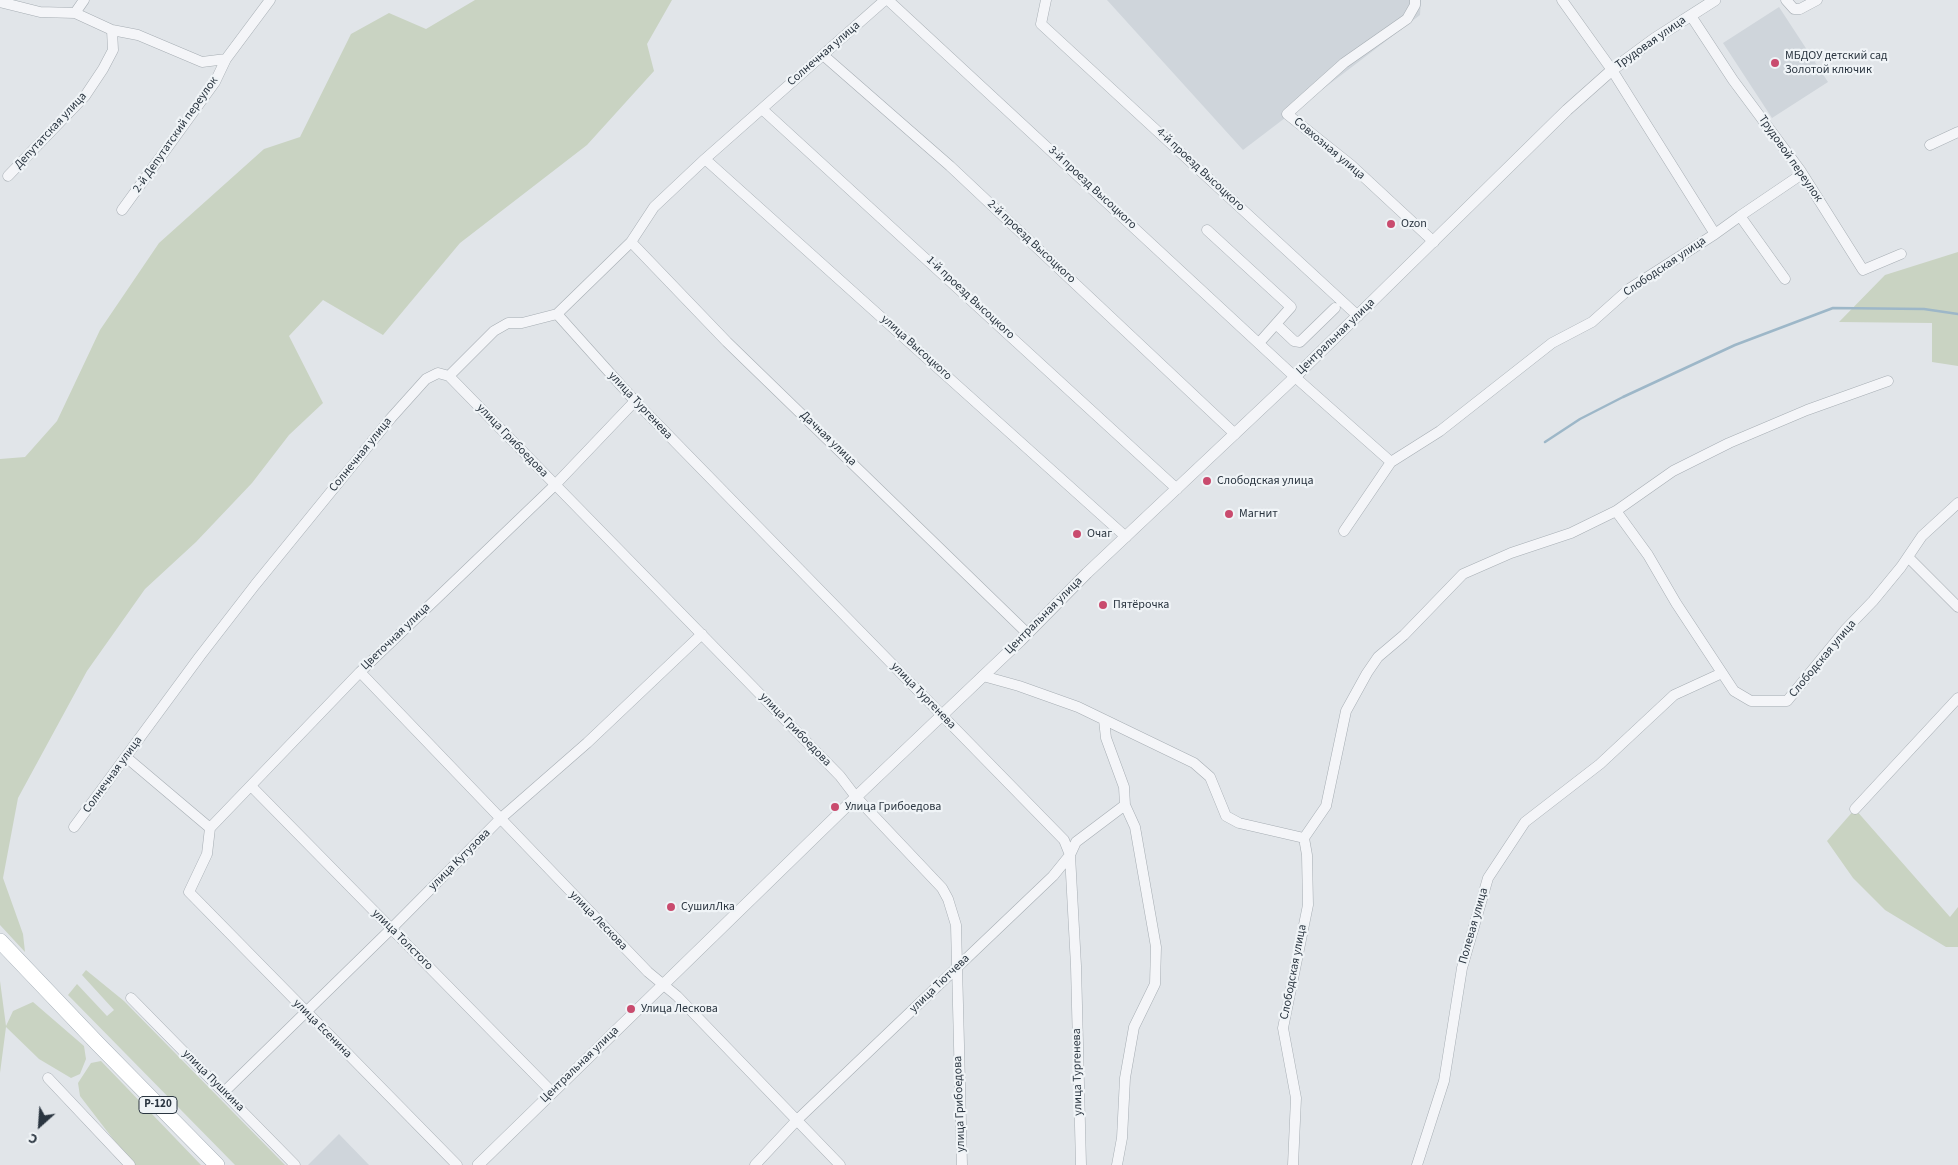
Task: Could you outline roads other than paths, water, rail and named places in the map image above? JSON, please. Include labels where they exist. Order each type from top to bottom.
[{"type":"main road","name":"Р-120","points":[[0,941],[217,1165]]},
{"type":"street","points":[[74,13],[84,0]]},
{"type":"street","points":[[0,2],[40,12],[74,13],[112,30],[138,35],[202,62],[226,59],[270,0]]},
{"type":"street","name":"Солнечная улица","points":[[705,159],[887,0]]},
{"type":"street","name":"3-й проезд Высоцкого","points":[[887,0],[1295,377],[1391,462]]},
{"type":"street","name":"4-й проезд Высоцкого","points":[[1046,0],[1042,24],[1358,316]]},
{"type":"street","name":"Совхозная улица","points":[[1415,0],[1415,5],[1408,19],[1344,63],[1287,114],[1351,165],[1434,242]]},
{"type":"street","points":[[1562,0],[1612,70],[1715,234],[1802,174]]},
{"type":"street","name":"Трудовая улица","points":[[1612,70],[1654,39],[1715,0]]},
{"type":"street","points":[[1786,0],[1794,9],[1800,9],[1817,0]]},
{"type":"street","name":"Трудовой переулок","points":[[1690,16],[1733,80],[1802,174],[1864,270],[1901,254]]},
{"type":"street","name":"Депутатская улица","points":[[8,176],[84,96],[103,69],[113,50],[112,30]]},
{"type":"street","name":"2-й проезд Высоцкого","points":[[823,55],[950,166],[1235,434]]},
{"type":"street","name":"2-й Депутатский переулок","points":[[122,210],[215,82],[226,59]]},
{"type":"street","name":"Центральная улица","points":[[478,1165],[856,797],[1358,316],[1567,110],[1612,70]]},
{"type":"street","name":"1-й проезд Высоцкого","points":[[762,109],[1176,489]]},
{"type":"street","points":[[1930,145],[1958,132]]},
{"type":"street","points":[[449,376],[494,331],[508,324],[522,323],[557,314],[631,242],[654,207],[705,159]]},
{"type":"street","name":"улица Высоцкого","points":[[705,159],[1126,537]]},
{"type":"street","points":[[1740,216],[1785,278]]},
{"type":"street","points":[[1207,230],[1291,307],[1259,343]]},
{"type":"street","name":"Слободская улица","points":[[1344,531],[1391,462],[1440,431],[1552,343],[1592,322],[1629,289],[1715,234]]},
{"type":"street","name":"Дачная улица","points":[[631,242],[727,342],[1027,633]]},
{"type":"street","points":[[1276,324],[1294,341],[1300,342],[1335,308]]},
{"type":"street","name":"улица Тургенева","points":[[557,314],[635,402],[1064,840],[1070,855],[1076,966],[1081,1165]]},
{"type":"street","name":"Солнечная улица","points":[[74,827],[200,656],[391,418],[426,379],[438,373],[449,376]]},
{"type":"street","name":"улица Грибоедова","points":[[449,376],[840,776],[856,797],[942,888],[948,899],[956,925],[962,1165]]},
{"type":"street","points":[[983,676],[1019,686],[1069,704],[1194,762],[1210,777],[1226,816],[1238,823],[1304,838],[1326,806],[1346,711],[1367,674],[1378,657],[1404,635],[1463,574],[1511,553],[1571,533],[1616,511],[1673,471],[1729,443],[1807,410],[1888,381]]},
{"type":"street","name":"Цветочная улица","points":[[210,828],[252,787],[360,672],[555,485],[635,402]]},
{"type":"street","name":"Слободская улица","points":[[1616,511],[1648,555],[1734,691],[1751,701],[1787,701],[1846,629],[1873,601],[1922,536],[1958,503]]},
{"type":"street","points":[[1908,557],[1958,607]]},
{"type":"street","name":"улица Кутузова","points":[[224,1092],[391,929],[500,819],[586,743],[702,634]]},
{"type":"street","name":"улица Лескова","points":[[360,672],[648,972],[664,984],[721,1040],[840,1165]]},
{"type":"street","name":"Полевая улица","points":[[1417,1165],[1444,1081],[1462,968],[1488,878],[1525,822],[1600,764],[1674,696],[1722,673]]},
{"type":"street","points":[[1855,809],[1958,698]]},
{"type":"street","points":[[1104,720],[1106,738],[1124,787],[1125,804],[1135,827],[1156,947],[1155,984],[1134,1028],[1125,1078],[1122,1138],[1117,1165]]},
{"type":"street","points":[[126,757],[210,828]]},
{"type":"street","name":"улица Толстого","points":[[252,787],[552,1092]]},
{"type":"street","name":"улица Тютчева","points":[[754,1165],[797,1120],[1053,876],[1070,855],[1076,842],[1125,804]]},
{"type":"street","name":"улица Есенина","points":[[210,828],[207,854],[189,892],[457,1165]]},
{"type":"street","name":"Слободская улица","points":[[1293,1165],[1296,1098],[1283,1028],[1308,904],[1307,855],[1304,838]]},
{"type":"street","name":"улица Пушкина","points":[[131,998],[294,1165]]},
{"type":"street","points":[[48,1078],[130,1165]]},
{"type":"waterway","points":[[1545,442],[1580,419],[1623,397],[1735,345],[1833,308],[1924,309],[1958,314]]},
{"type":"place","name":"МБДОУ детский сад Золотой ключик","points":[[1775,63]]},
{"type":"place","name":"Ozon","points":[[1391,224]]},
{"type":"place","name":"Слободская улица","points":[[1207,481]]},
{"type":"place","name":"Магнит","points":[[1229,514]]},
{"type":"place","name":"Очаг","points":[[1077,534]]},
{"type":"place","name":"Пятёрочка","points":[[1103,605]]},
{"type":"place","name":"Улица Грибоедова","points":[[835,807]]},
{"type":"place","name":"СушилЛка","points":[[671,907]]},
{"type":"place","name":"Улица Лескова","points":[[631,1009]]}]
